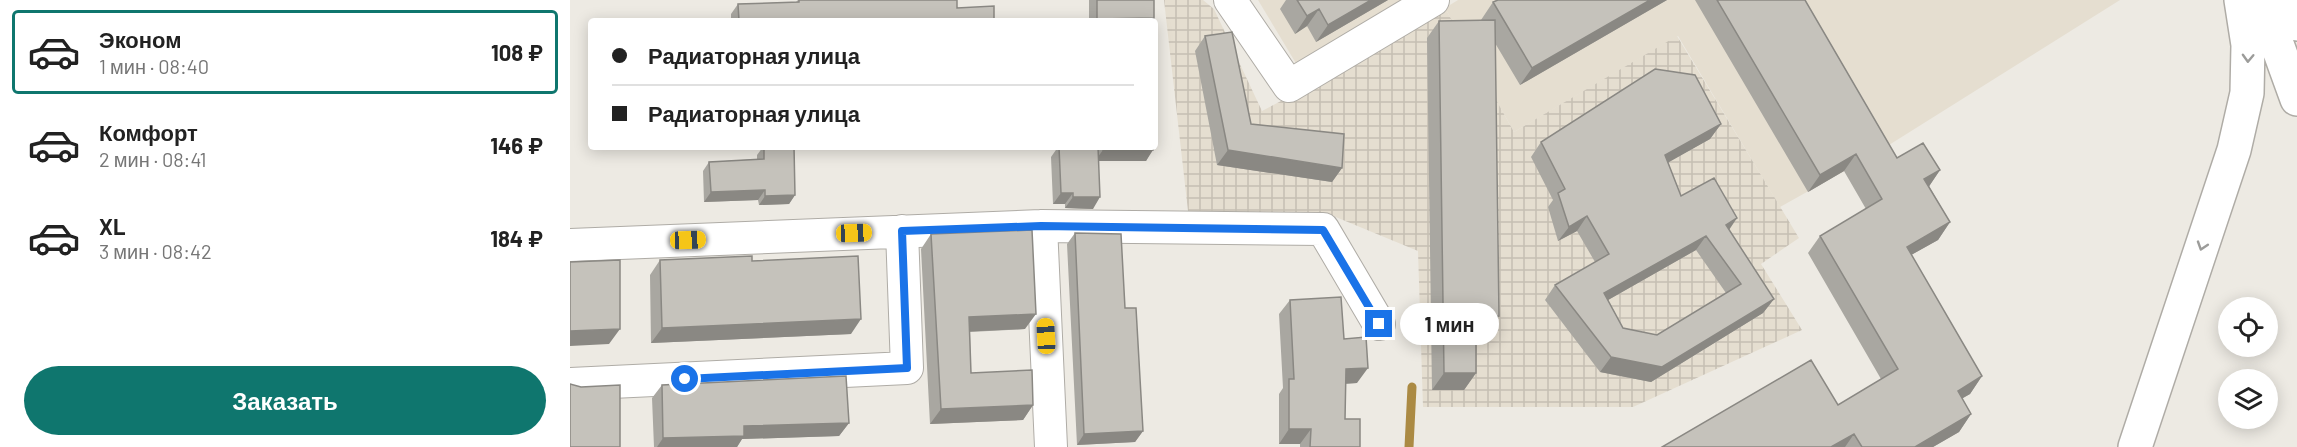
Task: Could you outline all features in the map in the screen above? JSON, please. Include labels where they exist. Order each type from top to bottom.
[{"type":"main road","points":[[2135,447],[2234,150],[2247,93],[2248,45],[2241,0]]},
{"type":"main road","points":[[2261,0],[2297,99]]},
{"type":"main road","points":[[2282,0],[2297,24]]},
{"type":"street","points":[[1230,0],[1289,86],[1433,0]]},
{"type":"street","points":[[1041,226],[1051,447]]},
{"type":"street","points":[[570,245],[1041,226],[1323,230],[1379,324]]},
{"type":"street","points":[[570,384],[907,368],[902,231]]},
{"type":"shaded area","points":[[1164,0],[1203,0],[1214,9],[1262,111],[1371,54],[1445,8],[1514,132],[1677,36],[1799,238],[1761,264],[1802,330],[1633,407],[1423,407],[1418,251],[1326,213],[1188,211]]},
{"type":"shaded area","points":[[1258,0],[1405,0],[1297,65]]},
{"type":"shaded area","points":[[1458,0],[2120,0],[1873,155],[1780,207],[1678,36],[1514,132],[1445,8]]},
{"type":"building","points":[[799,0],[957,0],[957,8],[994,6],[994,18],[739,18],[738,4],[799,2]]},
{"type":"building","points":[[1097,0],[1154,0],[1154,18],[1097,18]]},
{"type":"building","points":[[1297,0],[1371,0],[1328,25],[1319,9],[1307,16]]},
{"type":"building","points":[[1498,0],[1650,0],[1532,68],[1493,2]]},
{"type":"building","points":[[1717,0],[1805,0],[1897,158],[1923,143],[1940,170],[1924,179],[1950,222],[1907,247],[1982,376],[1958,391],[1971,414],[1915,447],[1862,447],[1854,434],[1831,447],[1662,447],[1811,360],[1838,405],[1898,369],[1820,236],[1882,199],[1856,154],[1820,175]]},
{"type":"building","points":[[1495,20],[1499,316],[1476,317],[1476,373],[1444,373],[1439,21]]},
{"type":"building","points":[[1232,32],[1251,124],[1344,134],[1342,168],[1228,150],[1205,36]]},
{"type":"building","points":[[1655,69],[1695,75],[1721,124],[1665,155],[1681,196],[1714,178],[1737,218],[1726,225],[1774,299],[1662,367],[1611,357],[1555,285],[1609,254],[1587,216],[1569,227],[1558,193],[1565,189],[1541,142]],"holes":[[[1706,236],[1741,284],[1657,335],[1623,328],[1604,293]]]},
{"type":"building","points":[[764,150],[794,150],[795,195],[765,196],[765,190],[711,192],[709,162],[764,159]]},
{"type":"building","points":[[1059,150],[1098,150],[1100,197],[1073,197],[1073,193],[1061,193]]},
{"type":"building","points":[[1032,230],[1036,314],[969,317],[971,373],[1032,370],[1033,405],[941,409],[931,234]]},
{"type":"building","points":[[1075,233],[1121,234],[1125,308],[1136,308],[1143,431],[1084,434]]},
{"type":"building","points":[[752,256],[752,261],[858,256],[861,319],[662,328],[660,260]]},
{"type":"building","points":[[620,260],[620,329],[570,331],[570,262]]},
{"type":"building","points":[[1341,297],[1344,339],[1366,337],[1368,368],[1346,369],[1345,419],[1360,419],[1360,447],[1310,447],[1311,429],[1289,429],[1289,379],[1294,379],[1290,300]]},
{"type":"building","points":[[846,376],[849,423],[744,426],[744,436],[663,438],[662,385]]},
{"type":"building","points":[[570,384],[581,387],[620,385],[620,447],[570,447]]},
{"type":"waterway","points":[[1409,447],[1412,387]]},
{"type":"route","points":[[685,379],[907,368],[902,231],[1041,226],[1323,230],[1379,324]]}]
